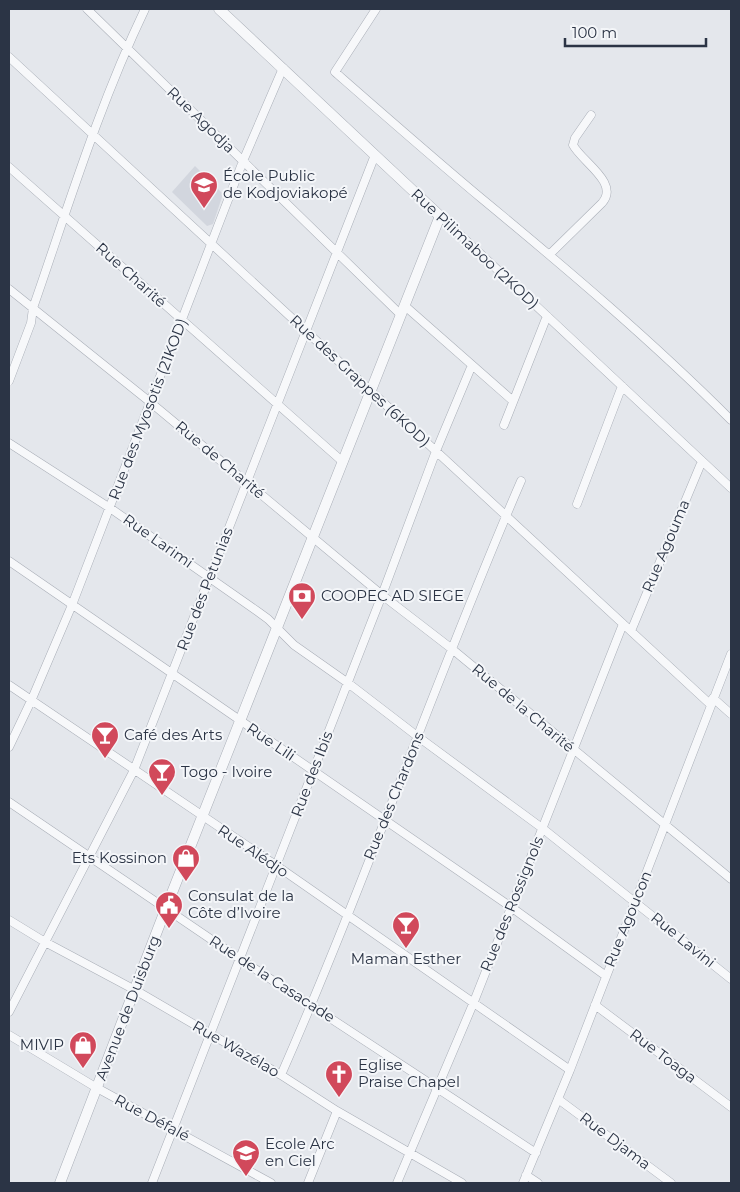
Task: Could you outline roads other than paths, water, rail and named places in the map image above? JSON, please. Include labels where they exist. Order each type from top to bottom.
[{"type":"street","name":"Rue Agodja","points":[[86,9],[336,251],[403,310],[472,365],[513,401]]},
{"type":"street","points":[[9,381],[31,323],[33,308],[92,134],[145,9]]},
{"type":"street","name":"Rue Pilimaboo (2KOD)","points":[[219,9],[731,488]]},
{"type":"street","points":[[376,9],[334,72],[481,198],[550,254],[690,379],[731,420]]},
{"type":"street","name":"Rue des Grappes (6KOD)","points":[[9,57],[630,631],[712,701],[731,714]]},
{"type":"street","name":"Rue des Myosotis (21KOD)","points":[[9,747],[72,605],[243,161],[282,68]]},
{"type":"street","points":[[550,254],[607,197],[607,185],[573,145],[575,138],[591,115]]},
{"type":"street","name":"Rue des Petunias","points":[[9,1012],[134,770],[375,154]]},
{"type":"street","name":"Rue Charité","points":[[9,167],[343,462]]},
{"type":"street","name":"Avenue de Duisburg","points":[[60,1183],[166,908],[440,216]]},
{"type":"street","name":"Rue de Charité","points":[[9,289],[150,402],[313,538]]},
{"type":"street","points":[[504,425],[547,316]]},
{"type":"street","name":"Rue des Ibis","points":[[152,1183],[348,683],[436,451],[472,365]]},
{"type":"street","points":[[578,504],[622,386]]},
{"type":"street","name":"Rue Larimi","points":[[9,443],[110,508],[268,619],[294,645],[348,683],[417,736]]},
{"type":"street","name":"Rue Agouma","points":[[630,631],[702,461]]},
{"type":"street","name":"Rue des Chardons","points":[[281,1075],[311,1005],[417,736],[521,481]]},
{"type":"street","name":"Rue de la Charité","points":[[313,538],[452,649],[731,879]]},
{"type":"street","name":"Rue Lili","points":[[9,561],[511,906],[606,976]]},
{"type":"street","name":"Rue des Rossignols","points":[[397,1183],[473,1004],[572,749],[623,624]]},
{"type":"street","name":"Rue Agoucon","points":[[523,1183],[570,1070],[731,654]]},
{"type":"street","name":"Rue Alédjo","points":[[9,685],[276,866],[570,1070]]},
{"type":"street","name":"Rue Lavini","points":[[417,736],[542,828],[731,979]]},
{"type":"street","name":"Rue de la Casacade","points":[[9,802],[240,959],[536,1153]]},
{"type":"street","name":"Rue Wazélao","points":[[9,920],[45,942],[135,990],[281,1075],[337,1111],[462,1183]]},
{"type":"street","name":"Rue Toaga","points":[[595,1005],[731,1107]]},
{"type":"street","name":"Rue Défalé","points":[[9,1035],[97,1088],[271,1183]]},
{"type":"street","name":"Rue Djama","points":[[558,1099],[671,1183]]},
{"type":"street","points":[[308,1183],[337,1111]]},
{"type":"street","points":[[526,1175],[538,1183]]},
{"type":"place","name":"École Public de Kodjoviakopé","points":[[204,209]]},
{"type":"place","name":"COOPEC AD SIEGE","points":[[302,620]]},
{"type":"place","name":"Café des Arts","points":[[105,759]]},
{"type":"place","name":"Togo - Ivoire","points":[[162,796]]},
{"type":"place","name":"Ets Kossinon","points":[[186,882]]},
{"type":"place","name":"Consulat de la Côte d’Ivoire","points":[[169,929]]},
{"type":"place","name":"Maman Esther","points":[[406,949]]},
{"type":"place","name":"MIVIP","points":[[83,1069]]},
{"type":"place","name":"Eglise Praise Chapel","points":[[339,1098]]},
{"type":"place","name":"Ecole Arc en Ciel","points":[[246,1177]]}]
